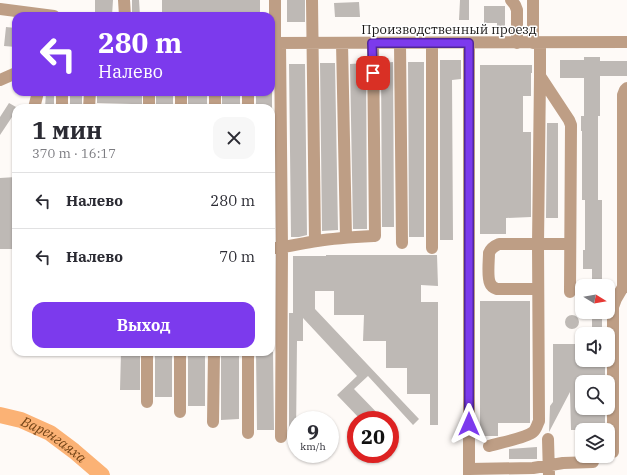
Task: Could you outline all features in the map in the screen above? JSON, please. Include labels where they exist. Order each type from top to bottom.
[{"type":"street","points":[[124,0],[124,12]]},
{"type":"street","points":[[275,0],[277,248],[281,437]]},
{"type":"street","points":[[312,0],[315,241]]},
{"type":"street","points":[[511,0],[517,10],[517,43]]},
{"type":"street","points":[[489,446],[532,433],[536,429],[538,421],[540,76],[533,0]]},
{"type":"street","points":[[0,9],[23,12]]},
{"type":"street","name":"Производственный проезд","points":[[275,44],[627,42]]},
{"type":"street","points":[[342,43],[346,237]]},
{"type":"street","points":[[277,248],[346,237],[376,236],[372,43]]},
{"type":"street","points":[[400,43],[402,243]]},
{"type":"street","points":[[432,43],[432,248]]},
{"type":"street","points":[[469,43],[469,472],[533,468],[549,470],[563,463],[575,463]]},
{"type":"street","points":[[0,80],[12,75]]},
{"type":"street","points":[[540,76],[571,126],[570,292]]},
{"type":"street","points":[[613,423],[613,306],[616,299],[625,287],[624,95],[627,88]]},
{"type":"street","points":[[538,289],[493,288],[490,284],[489,278],[489,253],[494,246],[499,244],[570,244]]},
{"type":"street","points":[[147,356],[147,402]]},
{"type":"street","points":[[180,356],[180,412]]},
{"type":"street","points":[[214,356],[214,422]]},
{"type":"street","points":[[248,356],[248,433]]},
{"type":"street","points":[[548,439],[549,470]]},
{"type":"building","points":[[95,0],[113,0],[112,12],[95,12]]},
{"type":"building","points":[[132,0],[139,0],[140,12],[132,12]]},
{"type":"building","points":[[162,0],[260,0],[260,12],[162,12]]},
{"type":"building","points":[[287,0],[305,0],[305,22],[287,22]]},
{"type":"building","points":[[460,0],[469,0],[469,20],[459,20]]},
{"type":"building","points":[[359,2],[360,17],[335,17],[334,3]]},
{"type":"building","points":[[484,6],[505,6],[505,26],[497,26],[497,23],[484,23]]},
{"type":"building","points":[[6,27],[12,28],[12,47],[4,46]]},
{"type":"building","points":[[584,57],[600,57],[600,61],[627,61],[627,76],[600,76],[600,116],[598,116],[598,200],[602,200],[602,279],[592,279],[592,269],[583,269],[583,250],[585,250],[585,200],[582,200],[581,116],[584,116],[584,78],[560,78],[560,60],[584,60]]},
{"type":"building","points":[[440,60],[461,60],[461,79],[452,80],[453,240],[440,240]]},
{"type":"building","points":[[393,62],[394,227],[382,227],[381,63]]},
{"type":"building","points":[[408,62],[424,62],[424,237],[409,237]]},
{"type":"building","points":[[320,63],[335,63],[338,230],[322,231]]},
{"type":"building","points":[[366,63],[367,229],[353,229],[350,64]]},
{"type":"building","points":[[289,64],[305,64],[307,235],[299,237],[291,237]]},
{"type":"building","points":[[480,65],[532,65],[531,96],[523,96],[523,132],[531,132],[531,217],[506,218],[506,234],[480,234]]},
{"type":"building","points":[[46,96],[54,96],[54,104],[45,104]]},
{"type":"building","points":[[70,96],[82,96],[82,104],[70,104]]},
{"type":"building","points":[[97,96],[142,96],[142,104],[97,103]]},
{"type":"building","points":[[156,96],[173,96],[173,104],[156,104]]},
{"type":"building","points":[[188,96],[207,96],[207,104],[188,104]]},
{"type":"building","points":[[222,96],[240,96],[240,104],[222,104]]},
{"type":"building","points":[[256,96],[272,96],[272,104],[256,104]]},
{"type":"building","points":[[9,103],[12,105],[12,117],[0,135],[0,117]]},
{"type":"building","points":[[547,123],[558,123],[558,218],[546,218]]},
{"type":"building","points":[[12,177],[12,249],[0,249],[0,178]]},
{"type":"building","points":[[437,255],[438,286],[421,285],[421,302],[438,302],[438,425],[430,425],[430,394],[407,394],[407,368],[386,368],[386,341],[363,341],[364,315],[334,315],[334,291],[315,291],[315,309],[419,419],[413,425],[368,376],[354,389],[375,411],[352,411],[337,395],[357,376],[303,318],[303,341],[297,341],[296,411],[289,411],[289,313],[293,313],[293,256]]},
{"type":"building","points":[[480,301],[530,301],[530,423],[498,423],[498,436],[480,436]]},
{"type":"building","points":[[569,315],[575,315],[575,319],[579,319],[579,325],[575,327],[575,329],[569,329],[565,325],[565,319]]},
{"type":"building","points":[[592,319],[602,319],[602,327],[592,327]]},
{"type":"building","points":[[553,344],[575,344],[575,367],[605,367],[605,375],[575,375],[575,415],[605,415],[605,423],[575,423],[575,430],[571,430],[570,392],[549,432],[550,406],[553,402]]},
{"type":"building","points":[[121,356],[140,356],[140,390],[120,390]]},
{"type":"building","points":[[155,356],[172,356],[172,397],[155,397]]},
{"type":"building","points":[[188,356],[205,356],[205,406],[188,406]]},
{"type":"building","points":[[221,356],[239,356],[239,419],[221,420]]},
{"type":"building","points":[[256,356],[273,356],[274,430],[257,430]]},
{"type":"building","points":[[537,447],[537,459],[509,459],[509,449]]},
{"type":"waterway","name":"Варенгаяха","points":[[0,415],[21,420],[50,433],[102,475]]},
{"type":"route","points":[[373,73],[372,43],[469,43],[469,424]]}]
